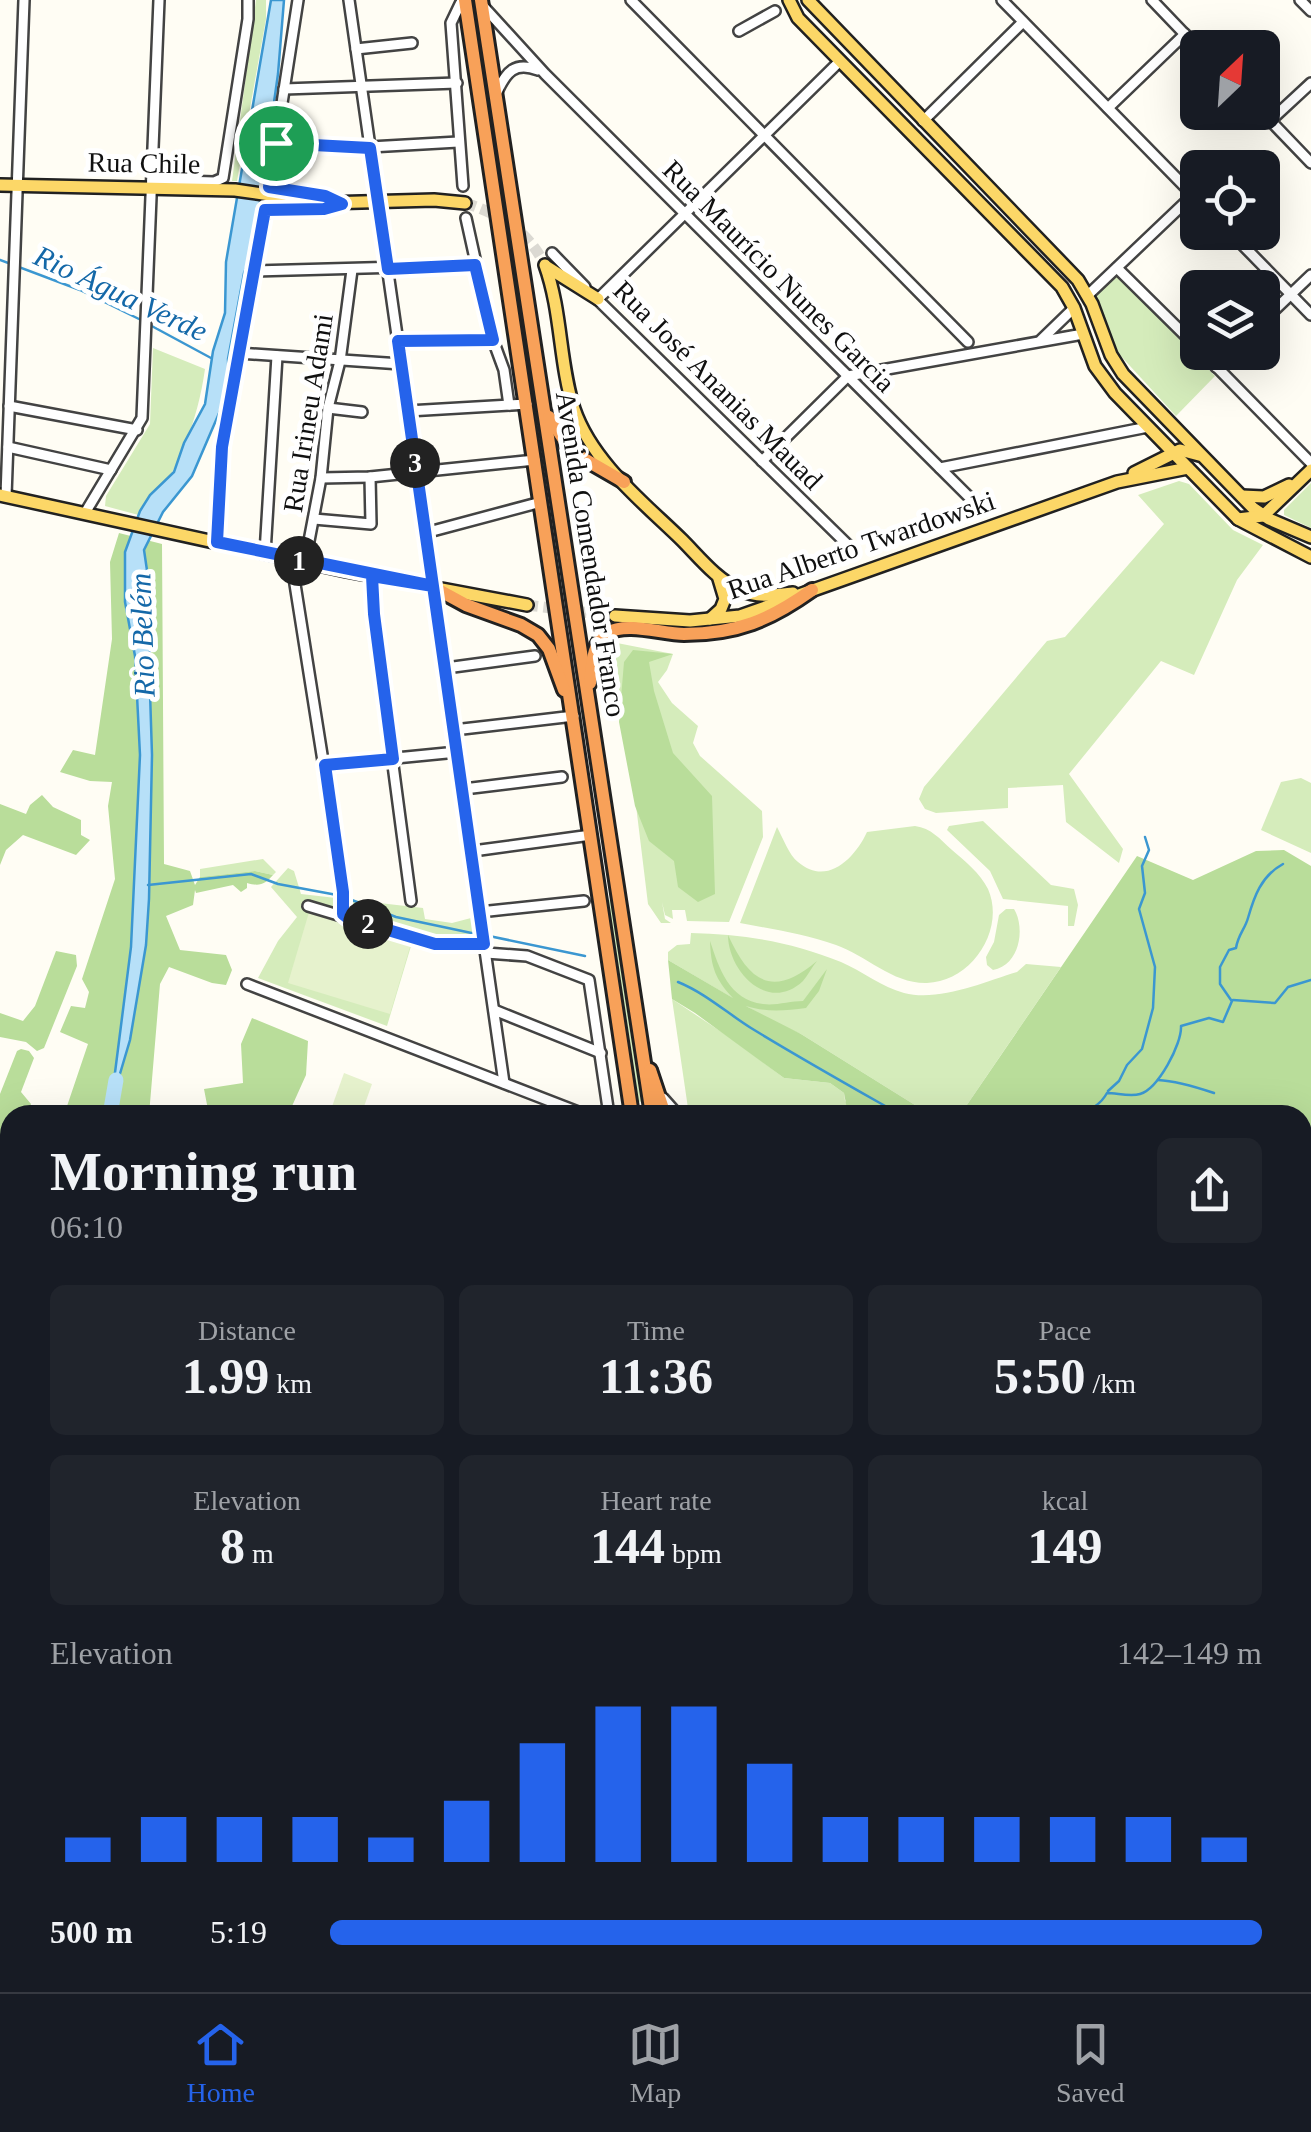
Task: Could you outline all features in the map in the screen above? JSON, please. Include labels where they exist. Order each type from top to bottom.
[{"type":"highway","name":"Avenida Comendador Franco","points":[[464,0],[630,1105]]},
{"type":"highway","name":"Avenida Comendador Franco","points":[[482,2],[650,1105]]},
{"type":"highway","points":[[506,380],[522,378]]},
{"type":"highway","points":[[544,408],[572,452],[624,482]]},
{"type":"highway","points":[[433,586],[466,605],[538,635],[549,649],[573,710]]},
{"type":"highway","points":[[588,700],[594,656],[607,634],[623,629],[680,634],[731,630],[778,614],[812,590]]},
{"type":"highway","points":[[641,1047],[662,1105]]},
{"type":"main road","points":[[788,0],[798,18],[1062,288],[1100,374],[1148,427],[1238,520],[1311,556]]},
{"type":"main road","points":[[808,0],[1078,280],[1123,374],[1264,516],[1311,537]]},
{"type":"main road","points":[[875,97],[887,84]]},
{"type":"main road","name":"Rua Chile","points":[[0,185],[152,184],[249,191],[342,204],[434,200],[465,204]]},
{"type":"main road","points":[[1032,257],[1045,245]]},
{"type":"main road","points":[[598,299],[548,259],[575,412],[589,439],[624,482],[715,572],[738,589],[759,596],[812,590]]},
{"type":"main road","points":[[556,308],[568,290],[598,299]]},
{"type":"main road","points":[[1173,453],[1187,450],[1203,457]]},
{"type":"main road","name":"Rua Alberto Twardowski","points":[[615,616],[707,621],[755,612],[1117,482],[1173,453]]},
{"type":"main road","points":[[1242,496],[1271,496],[1311,467]]},
{"type":"main road","points":[[1238,520],[1264,516],[1311,467]]},
{"type":"main road","name":"Rua Alberto Twardowski","points":[[1117,482],[1188,468]]},
{"type":"main road","points":[[3,495],[305,562],[527,605]]},
{"type":"main road","points":[[707,621],[725,599],[715,572]]},
{"type":"street","points":[[3,495],[16,272],[24,0]]},
{"type":"street","points":[[85,514],[142,418],[159,0]]},
{"type":"street","points":[[152,184],[214,182],[223,178],[248,0]]},
{"type":"street","points":[[298,0],[269,187],[325,196],[342,204]]},
{"type":"street","points":[[349,0],[504,1083]]},
{"type":"street","name":"Avenida Comendador Franco","points":[[463,186],[451,23],[464,0]]},
{"type":"street","points":[[631,0],[968,342]]},
{"type":"street","points":[[1002,0],[1180,182]]},
{"type":"street","points":[[1152,0],[1181,30]]},
{"type":"street","points":[[1300,0],[1311,11]]},
{"type":"street","name":"Rua Maurício Nunes Garcia","points":[[482,2],[546,74],[981,509]]},
{"type":"street","points":[[739,31],[775,11]]},
{"type":"street","points":[[923,121],[1024,22]]},
{"type":"street","points":[[1108,108],[1180,39]]},
{"type":"street","points":[[356,49],[412,43]]},
{"type":"street","points":[[598,299],[840,61]]},
{"type":"street","points":[[496,94],[514,68],[525,66],[546,74]]},
{"type":"street","points":[[1280,111],[1311,82]]},
{"type":"street","points":[[284,89],[457,83]]},
{"type":"street","points":[[1279,130],[1311,163]]},
{"type":"street","points":[[276,143],[370,148],[458,142]]},
{"type":"street","points":[[217,542],[222,447],[265,210],[324,209],[342,204]]},
{"type":"street","points":[[1088,295],[1180,211]]},
{"type":"street","name":"Avenida Comendador Franco","points":[[466,218],[509,405]]},
{"type":"street","points":[[1247,250],[1311,315]]},
{"type":"street","points":[[254,271],[475,265]]},
{"type":"street","points":[[1117,268],[1180,330]]},
{"type":"street","name":"Rua Irineu Adami","points":[[305,562],[352,270]]},
{"type":"street","points":[[1280,305],[1311,275]]},
{"type":"street","name":"Rua José Ananias Mauad","points":[[598,299],[852,549]]},
{"type":"street","points":[[1039,342],[1074,308]]},
{"type":"street","points":[[762,460],[848,376],[1083,334]]},
{"type":"street","points":[[398,341],[493,340]]},
{"type":"street","points":[[239,353],[401,364]]},
{"type":"street","points":[[265,553],[278,356]]},
{"type":"street","points":[[1219,370],[1311,467]]},
{"type":"street","points":[[408,411],[526,404]]},
{"type":"street","points":[[9,406],[137,430]]},
{"type":"street","points":[[328,408],[362,412]]},
{"type":"street","points":[[940,468],[1148,427]]},
{"type":"street","points":[[8,447],[111,470]]},
{"type":"street","points":[[321,478],[370,477],[535,460]]},
{"type":"street","points":[[314,519],[370,524],[370,477]]},
{"type":"street","points":[[426,533],[542,502]]},
{"type":"street","points":[[291,559],[325,765],[344,897],[343,914],[348,918]]},
{"type":"street","points":[[372,576],[411,902]]},
{"type":"street","points":[[446,668],[534,656]]},
{"type":"street","points":[[454,730],[573,710]]},
{"type":"street","points":[[325,765],[457,752]]},
{"type":"street","points":[[464,789],[562,776]]},
{"type":"street","points":[[472,851],[592,835]]},
{"type":"street","points":[[480,916],[584,900]]},
{"type":"street","points":[[308,906],[435,944],[484,946],[526,956],[589,980],[608,1105]]},
{"type":"street","points":[[247,984],[560,1105]]},
{"type":"street","points":[[494,1010],[601,1053]]},
{"type":"street","points":[[657,1089],[670,1105]]},
{"type":"green space","points":[[256,0],[266,0],[266,19],[237,181],[232,181],[234,166]]},
{"type":"green space","points":[[1117,275],[1180,340],[1180,370],[1209,370],[1215,376],[1176,416],[1119,354],[1095,296]]},
{"type":"green space","points":[[153,348],[205,369],[184,446],[146,517],[105,506],[106,496],[150,424]]},
{"type":"green space","points":[[1179,481],[1189,484],[1233,530],[1263,545],[1237,580],[1194,675],[1161,661],[1069,774],[1123,849],[1119,863],[1066,822],[1063,785],[1008,788],[1008,808],[936,813],[925,809],[919,799],[924,787],[1047,641],[1065,637],[1164,524],[1138,495]]},
{"type":"green space","points":[[1311,483],[1311,528],[1284,515],[1284,510]]},
{"type":"green space","points":[[119,533],[162,544],[164,864],[190,871],[195,885],[200,877],[255,871],[273,875],[262,884],[247,883],[241,892],[233,885],[196,893],[195,890],[193,905],[166,916],[180,950],[226,955],[232,970],[226,985],[169,967],[160,984],[150,1105],[67,1105],[88,1044],[60,1032],[71,1006],[85,1008],[89,992],[82,979],[115,879],[108,806],[112,782],[90,781],[60,772],[73,750],[95,755],[112,639],[110,562]]},
{"type":"green space","points":[[617,643],[673,654],[658,682],[672,703],[698,726],[693,743],[700,756],[762,811],[763,837],[729,922],[687,921],[685,910],[672,910],[673,919],[665,915],[662,902],[665,919],[671,923],[661,923],[648,904],[629,748],[614,702],[609,653]]},
{"type":"green space","points":[[633,650],[673,654],[649,662],[654,691],[673,753],[712,796],[715,894],[698,902],[678,887],[674,861],[649,841],[635,806],[619,722],[624,662]]},
{"type":"green space","points":[[1301,778],[1311,783],[1311,853],[1261,830],[1281,782]]},
{"type":"green space","points":[[42,795],[53,807],[81,820],[81,835],[90,840],[76,855],[23,835],[6,850],[0,865],[0,804],[26,814]]},
{"type":"green space","points":[[983,821],[1051,885],[1074,889],[1078,905],[1074,926],[1068,926],[1068,906],[1003,899],[990,871],[947,830],[949,826]]},
{"type":"green space","points":[[915,826],[939,838],[972,868],[988,889],[992,921],[988,936],[981,951],[958,974],[927,983],[915,982],[836,945],[740,923],[777,827],[795,859],[819,872],[848,860],[867,832]]},
{"type":"green space","points":[[1284,850],[1311,866],[1311,1105],[967,1105],[1137,856],[1193,880],[1256,851]]},
{"type":"green space","points":[[263,859],[276,872],[273,875],[255,871],[200,877],[200,869]]},
{"type":"green space","points":[[288,868],[294,871],[301,894],[423,908],[425,919],[452,923],[471,918],[475,942],[414,936],[387,1026],[258,978],[278,941],[297,917],[271,887]]},
{"type":"green space","points":[[608,900],[613,900],[645,1101],[638,1102]]},
{"type":"green space","points":[[310,909],[412,940],[390,1014],[288,983]]},
{"type":"green space","points":[[1014,909],[1018,917],[1018,946],[1009,962],[993,970],[986,957],[994,942],[999,915]]},
{"type":"green space","points":[[691,933],[786,944],[841,962],[896,990],[918,995],[976,985],[1017,972],[1026,964],[1061,967],[967,1105],[915,1105],[801,1034],[775,1023],[668,960],[668,952],[677,945],[690,944]]},
{"type":"green space","points":[[728,935],[745,965],[764,980],[788,979],[817,961],[803,981],[790,990],[764,990],[752,984],[735,962]]},
{"type":"green space","points":[[710,941],[717,962],[734,989],[751,1001],[768,1004],[803,1001],[827,969],[819,991],[806,1008],[774,1010],[746,1006],[801,1034],[915,1105],[846,1105],[844,1093],[830,1083],[784,1078],[672,999],[668,960],[733,998],[722,985],[711,958]]},
{"type":"green space","points":[[56,951],[76,955],[77,966],[44,1048],[37,1051],[26,1042],[0,1037],[0,1013],[23,1021],[35,1006]]},
{"type":"green space","points":[[672,999],[784,1078],[830,1083],[844,1093],[850,1105],[688,1105]]},
{"type":"green space","points":[[252,1018],[308,1041],[306,1075],[292,1105],[207,1105],[204,1089],[243,1083],[241,1044]]},
{"type":"green space","points":[[17,1051],[29,1051],[34,1058],[21,1092],[31,1104],[0,1105],[0,1094]]},
{"type":"green space","points":[[344,1073],[372,1084],[365,1105],[333,1105]]},
{"type":"water","points":[[271,0],[284,0],[278,74],[253,251],[244,273],[228,359],[229,390],[192,476],[163,512],[144,550],[153,611],[149,661],[149,899],[146,945],[130,1040],[111,1104],[131,947],[140,755],[135,656],[125,602],[125,552],[140,511],[174,472],[205,404],[213,351],[225,313],[226,262]]},
{"type":"waterway","name":"Rio Água Verde","points":[[0,260],[80,290],[141,320]]},
{"type":"waterway","name":"Rio Água Verde","points":[[148,324],[211,358]]},
{"type":"waterway","points":[[1108,1091],[1142,1049],[1153,1008],[1155,967],[1139,909],[1145,893],[1142,866],[1149,850],[1145,837]]},
{"type":"waterway","points":[[1231,1000],[1220,984],[1220,967],[1229,950],[1236,948],[1260,888],[1283,864]]},
{"type":"waterway","points":[[148,885],[251,874],[278,884],[337,895]]},
{"type":"waterway","points":[[344,897],[396,917],[481,935]]},
{"type":"waterway","points":[[489,936],[585,956]]},
{"type":"waterway","points":[[1233,1000],[1275,1003],[1288,987],[1311,980]]},
{"type":"waterway","points":[[678,982],[884,1105]]},
{"type":"waterway","points":[[1096,1105],[1107,1093],[1128,1095],[1147,1090],[1168,1065],[1181,1026],[1209,1018],[1223,1022],[1232,1001]]},
{"type":"waterway","name":"Rio Belém","points":[[112,1105],[116,1080]]},
{"type":"waterway","points":[[1158,1080],[1214,1093]]},
{"type":"tunnel","points":[[465,203],[512,225],[545,265]]},
{"type":"tunnel","points":[[527,605],[615,616]]},
{"type":"route","points":[[276,143],[269,187],[325,196],[342,204],[324,209],[265,210],[222,447],[217,542],[433,586],[484,944],[435,944],[343,914],[325,765],[393,759],[372,576],[433,586],[398,341],[493,340],[488,311],[475,265],[388,269],[370,148],[276,143]]}]
